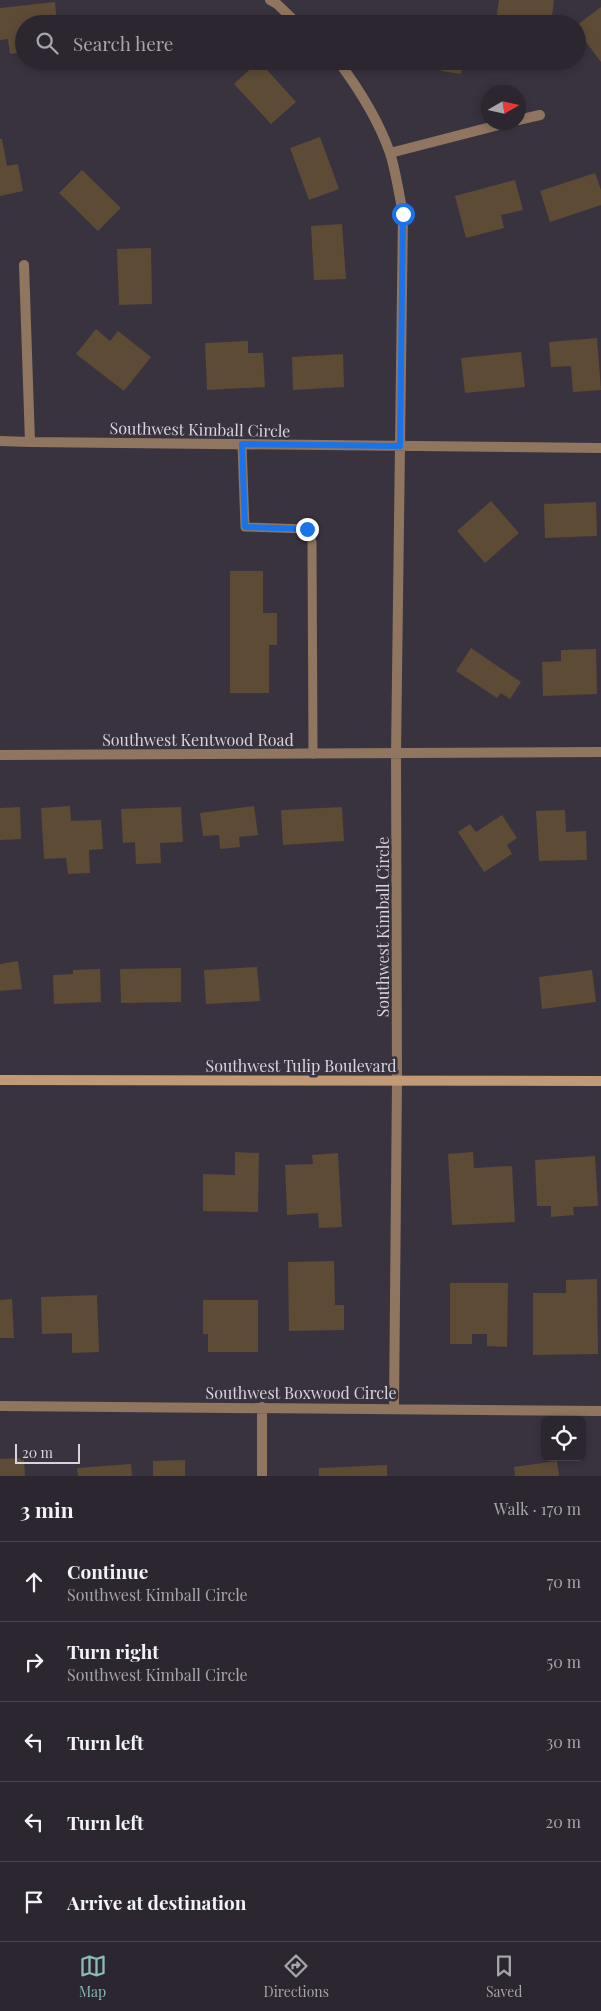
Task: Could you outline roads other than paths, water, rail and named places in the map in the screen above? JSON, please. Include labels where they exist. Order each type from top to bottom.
[{"type":"street","points":[[270,0],[289,15]]},
{"type":"street","name":"Southwest Kimball Circle","points":[[345,70],[356,84],[377,122],[390,153],[403,214],[396,754],[397,1081],[394,1408]]},
{"type":"street","points":[[526,118],[540,115]]},
{"type":"street","points":[[390,153],[481,129]]},
{"type":"street","points":[[24,265],[30,442]]},
{"type":"street","name":"Southwest Kimball Circle","points":[[0,441],[400,446]]},
{"type":"street","points":[[400,446],[601,448]]},
{"type":"street","name":"Southwest Kentwood Road","points":[[0,755],[601,752]]},
{"type":"street","name":"Southwest Tulip Boulevard","points":[[0,1080],[601,1081]]},
{"type":"street","name":"Southwest Boxwood Circle","points":[[0,1406],[601,1411]]},
{"type":"street","points":[[262,1407],[262,1476]]},
{"type":"lane","points":[[242,444],[245,527],[307,529],[312,542],[314,754]]}]
